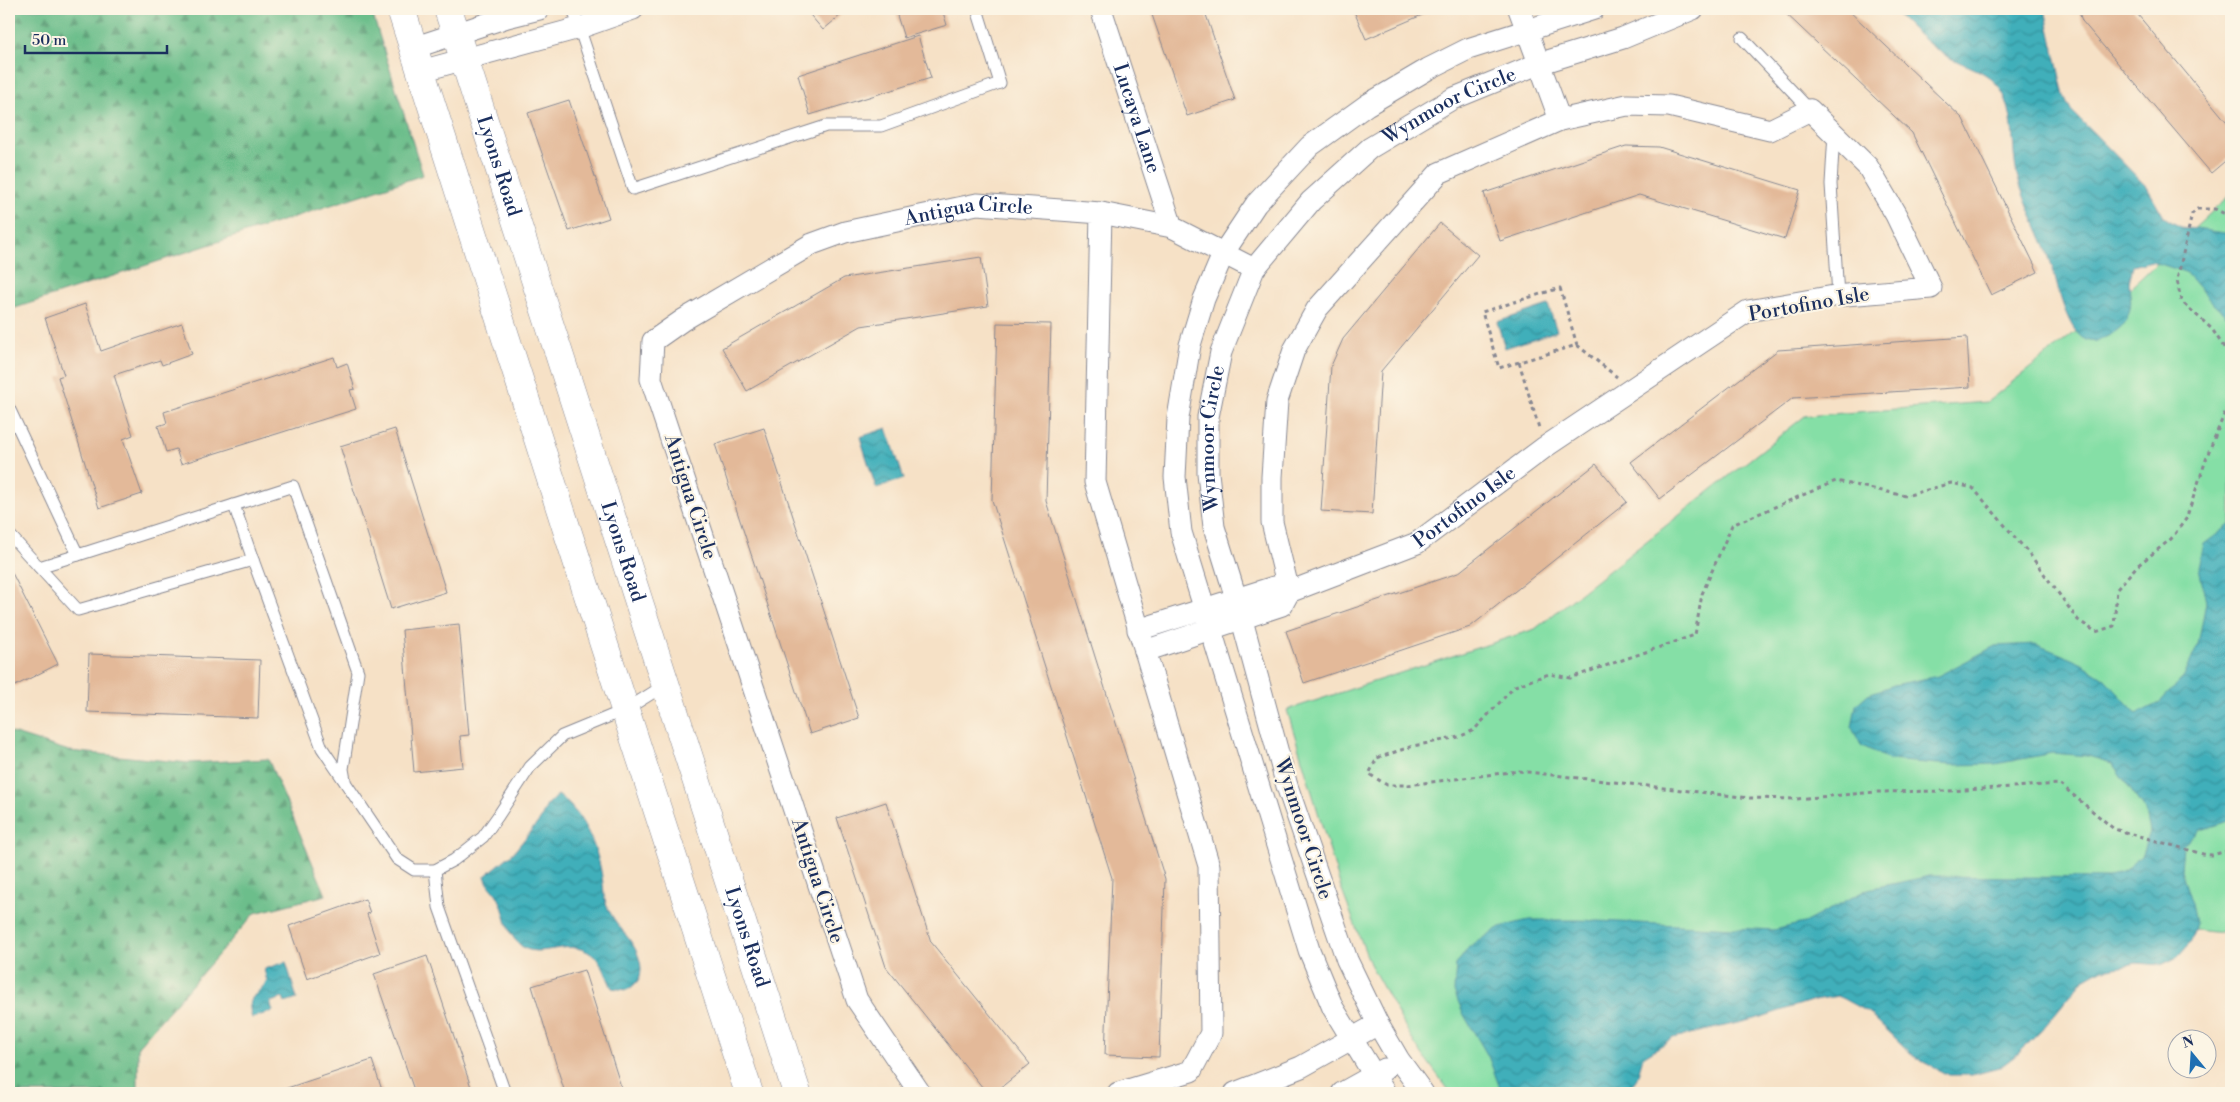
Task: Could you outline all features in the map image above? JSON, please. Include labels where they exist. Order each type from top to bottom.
[{"type":"main road","points":[[401,9],[625,710],[750,1093]]},
{"type":"main road","name":"Lyons Road","points":[[448,9],[798,1093]]},
{"type":"street","points":[[460,46],[539,9]]},
{"type":"street","points":[[417,60],[460,46],[576,18],[633,9]]},
{"type":"street","name":"Lucaya Lane","points":[[1101,9],[1172,227]]},
{"type":"street","points":[[1519,9],[1560,120]]},
{"type":"street","name":"Wynmoor Circle","points":[[1380,1085],[1333,1008],[1309,950],[1181,532],[1175,478],[1178,418],[1190,345],[1204,299],[1229,245],[1256,204],[1310,146],[1360,110],[1428,69],[1468,50],[1594,9]]},
{"type":"street","name":"Wynmoor Circle","points":[[1423,1093],[1378,1024],[1347,960],[1287,786],[1236,598],[1214,527],[1208,473],[1208,417],[1221,352],[1259,263],[1312,201],[1370,148],[1452,99],[1538,64],[1623,38],[1693,9]]},
{"type":"street","points":[[1289,592],[1272,522],[1272,477],[1278,401],[1294,350],[1317,309],[1439,173],[1560,120],[1627,105],[1669,106],[1770,130],[1810,110]]},
{"type":"street","name":"Portofino Isle","points":[[1236,598],[1274,587],[1289,592],[1417,543],[1545,447],[1748,311],[1838,296],[1931,288],[1896,215],[1868,167],[1810,110]]},
{"type":"street","name":"Antigua Circle","points":[[920,1093],[857,1000],[652,379],[653,341],[683,320],[812,244],[845,232],[977,204],[1101,213],[1172,227],[1229,245],[1259,263]]},
{"type":"street","points":[[1101,213],[1094,482],[1209,866],[1211,1033],[1191,1070],[1118,1093]]},
{"type":"street","name":"Portofino Isle","points":[[1242,620],[1282,605],[1289,592]]},
{"type":"street","points":[[1138,630],[1236,598]]},
{"type":"street","points":[[1145,651],[1242,620]]},
{"type":"street","points":[[1235,1093],[1301,1067],[1378,1024]]},
{"type":"street","points":[[1342,1093],[1380,1085],[1400,1060]]},
{"type":"lane","points":[[576,18],[633,190],[826,126],[881,126],[1000,84],[977,9]]},
{"type":"lane","points":[[1742,38],[1810,110]]},
{"type":"lane","points":[[1834,133],[1831,184],[1838,296]]},
{"type":"lane","points":[[9,408],[78,555]]},
{"type":"lane","points":[[39,567],[292,486],[358,672],[343,769],[346,782]]},
{"type":"lane","points":[[234,505],[252,560],[322,748],[397,859],[414,870],[435,870],[454,860],[483,837],[530,767],[562,736],[625,710],[665,685]]},
{"type":"lane","points":[[9,534],[78,610],[252,560]]},
{"type":"lane","points":[[435,870],[439,907],[505,1093]]},
{"type":"path","points":[[2231,217],[2215,210],[2197,209],[2192,214],[2177,280],[2181,301],[2212,329],[2229,355],[2231,367]]},
{"type":"path","points":[[1576,345],[1499,368],[1482,312],[1560,288],[1576,345],[1631,388]]},
{"type":"path","points":[[1519,362],[1545,447]]},
{"type":"path","points":[[2231,398],[2209,451],[2186,519],[2171,539],[2137,566],[2117,589],[2114,626],[2096,632],[2078,620],[2031,556],[1973,488],[1950,482],[1906,496],[1836,481],[1732,525],[1702,594],[1696,635],[1570,678],[1549,674],[1515,686],[1474,730],[1459,737],[1413,746],[1377,758],[1370,774],[1387,785],[1408,785],[1519,771],[1750,798],[1796,799],[1876,792],[1947,791],[2060,784],[2114,829],[2133,836],[2203,854],[2212,855],[2231,850]]},
{"type":"green space","points":[[9,9],[371,9],[423,175],[9,310]]},
{"type":"green space","points":[[2231,194],[2231,934],[2130,923],[1832,952],[1550,1093],[1451,1093],[1416,1046],[1370,964],[1341,888],[1287,710],[1535,629],[1805,416],[1987,402],[2126,292]]},
{"type":"green space","points":[[9,732],[69,751],[189,763],[268,759],[326,895],[255,913],[138,1046],[138,1093],[9,1093]]},
{"type":"water","points":[[1892,9],[2045,9],[2064,96],[2071,110],[2147,187],[2164,217],[2180,227],[2231,234],[2231,320],[2214,305],[2185,272],[2151,261],[2133,266],[2129,283],[2130,308],[2127,318],[2120,328],[2102,339],[2090,341],[2081,336],[2072,326],[2066,313],[2050,260],[2020,186],[2015,165],[2011,120],[2006,99],[2001,90],[1990,78],[1978,70],[1950,58],[1934,48]]},
{"type":"water","points":[[1548,305],[1557,331],[1505,348],[1497,322]]},
{"type":"water","points":[[887,428],[904,479],[876,488],[860,437]]},
{"type":"water","points":[[2231,524],[2231,820],[2200,830],[2183,845],[2181,871],[2196,923],[2191,942],[2178,957],[2161,965],[2137,963],[2103,969],[2082,981],[2041,1031],[2019,1053],[1999,1068],[1972,1075],[1948,1075],[1916,1058],[1869,1013],[1838,996],[1814,1000],[1755,1019],[1673,1038],[1643,1057],[1637,1078],[1627,1093],[1502,1093],[1488,1056],[1464,1015],[1454,991],[1456,965],[1469,947],[1500,927],[1529,920],[1579,920],[1774,930],[1804,923],[1868,889],[1930,876],[2109,878],[2126,870],[2141,856],[2150,832],[2146,812],[2112,763],[2088,756],[2052,753],[1996,764],[1952,765],[1889,760],[1861,745],[1852,728],[1856,705],[1868,694],[1894,685],[1938,676],[1995,646],[2035,644],[2075,660],[2104,678],[2137,714],[2159,703],[2183,678],[2198,645],[2206,602],[2199,567],[2204,544]]},
{"type":"water","points":[[558,795],[574,810],[588,831],[597,854],[607,906],[637,951],[640,960],[640,976],[635,984],[627,990],[612,988],[598,960],[588,952],[566,947],[536,951],[527,949],[519,944],[511,934],[502,905],[496,893],[486,880],[485,876],[513,853],[540,820],[547,805]]},
{"type":"water","points":[[286,962],[297,999],[285,1003],[283,998],[270,1002],[273,1011],[252,1018],[250,1010],[251,1000],[267,981],[264,969]]},
{"type":"building","points":[[805,9],[848,9],[823,30]]},
{"type":"building","points":[[895,9],[942,9],[947,25],[904,38]]},
{"type":"building","points":[[1150,9],[1204,9],[1235,100],[1187,116]]},
{"type":"building","points":[[1353,9],[1436,9],[1366,39]]},
{"type":"building","points":[[1781,9],[1847,9],[1963,119],[2038,272],[1991,295],[1912,133]]},
{"type":"building","points":[[2078,9],[2133,9],[2231,127],[2231,156],[2211,173],[2082,21]]},
{"type":"building","points":[[918,36],[931,78],[810,115],[798,75]]},
{"type":"building","points":[[569,100],[609,218],[569,231],[528,113]]},
{"type":"building","points":[[1626,146],[1659,147],[1800,190],[1785,239],[1639,195],[1500,241],[1484,193]]},
{"type":"building","points":[[1440,223],[1478,255],[1381,371],[1372,514],[1321,511],[1331,366],[1343,339]]},
{"type":"building","points":[[981,257],[988,306],[861,326],[747,391],[722,348],[844,278]]},
{"type":"building","points":[[85,304],[101,351],[182,323],[192,354],[162,365],[160,360],[114,375],[133,435],[123,439],[142,494],[99,508],[58,377],[64,375],[45,318]]},
{"type":"building","points":[[997,323],[1051,324],[1046,501],[1165,879],[1159,1057],[1105,1055],[1112,878],[992,500]]},
{"type":"building","points":[[1967,337],[1970,387],[1793,398],[1660,499],[1631,462],[1778,350]]},
{"type":"building","points":[[334,357],[337,367],[347,363],[355,389],[350,390],[356,409],[181,464],[176,449],[166,452],[158,426],[167,423],[164,412]]},
{"type":"building","points":[[764,428],[859,718],[810,734],[715,444]]},
{"type":"building","points":[[395,429],[446,592],[391,609],[340,446]]},
{"type":"building","points":[[1596,464],[1627,502],[1470,627],[1304,683],[1286,631],[1458,573]]},
{"type":"building","points":[[9,567],[58,664],[15,686],[9,673]]},
{"type":"building","points":[[459,624],[469,735],[460,736],[463,767],[414,772],[402,630]]},
{"type":"building","points":[[89,654],[260,660],[258,718],[87,712]]},
{"type":"building","points":[[886,802],[931,942],[1030,1064],[994,1093],[987,1093],[886,967],[837,818]]},
{"type":"building","points":[[365,899],[370,913],[367,914],[380,953],[307,979],[289,926]]},
{"type":"building","points":[[427,956],[473,1093],[415,1093],[374,974]]},
{"type":"building","points":[[584,970],[623,1093],[565,1093],[532,986]]},
{"type":"building","points":[[372,1060],[383,1093],[281,1093],[281,1090]]}]
